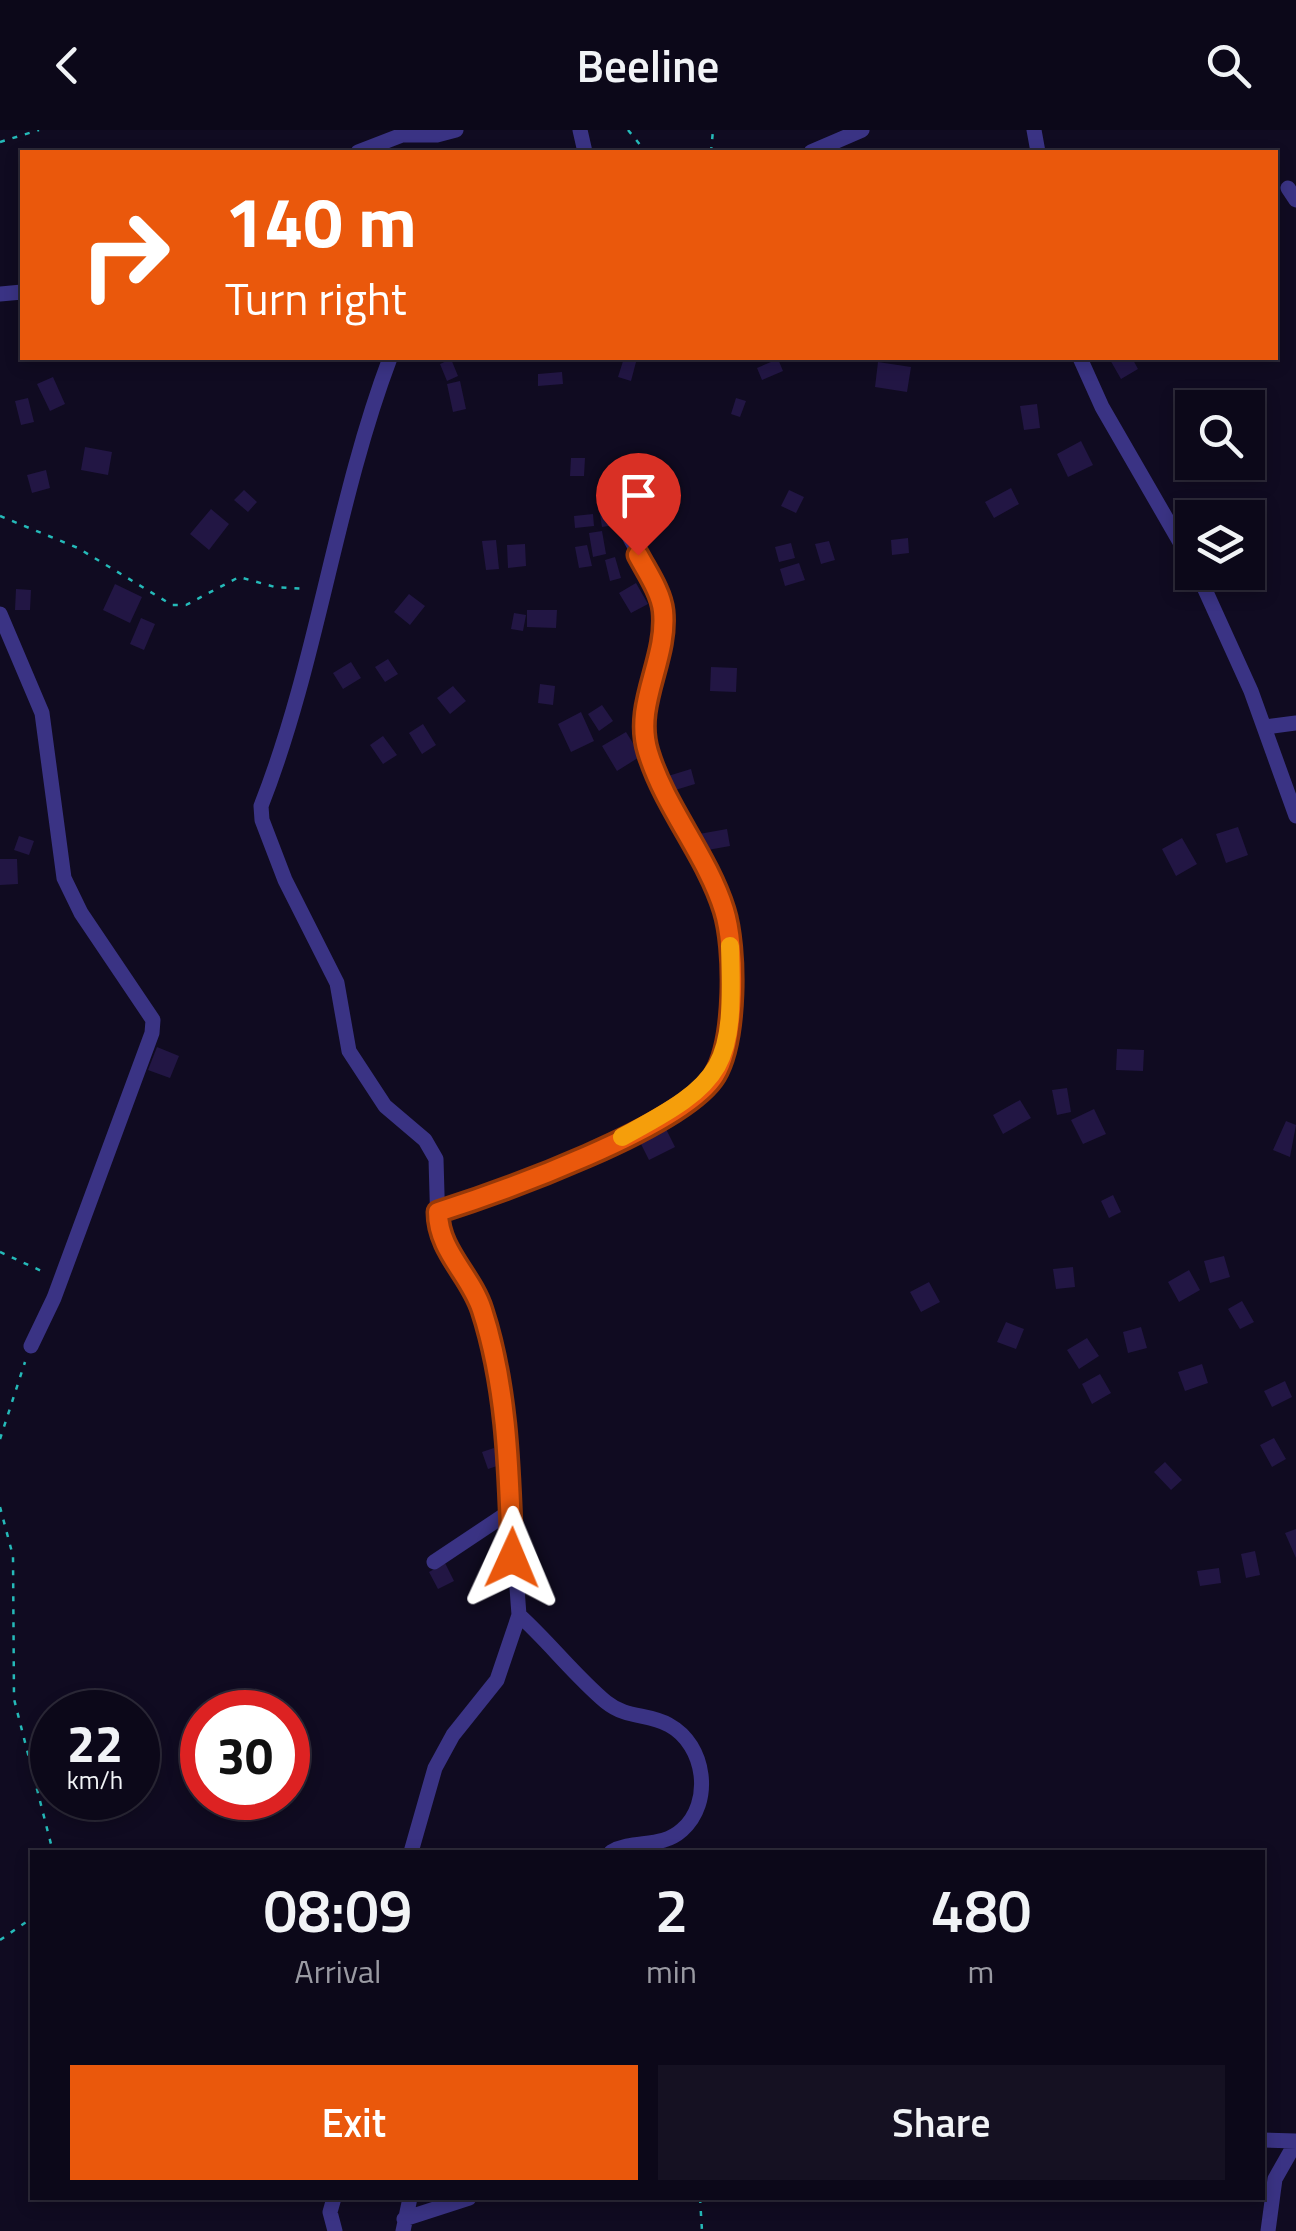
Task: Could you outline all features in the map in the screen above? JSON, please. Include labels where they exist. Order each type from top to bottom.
[{"type":"street","points":[[363,150],[402,135],[437,136],[456,130]]},
{"type":"street","points":[[816,150],[862,130]]},
{"type":"street","points":[[389,360],[355,459],[285,736],[261,806],[262,820],[310,938],[337,984],[349,1052],[385,1106],[426,1140],[436,1159],[442,1242],[475,1293],[487,1328],[504,1426],[512,1510],[512,1576],[519,1615],[497,1680],[442,1753],[412,1850]]},
{"type":"street","points":[[1081,360],[1102,407],[1175,534]]},
{"type":"street","points":[[438,1212],[563,1167],[666,1114],[704,1088],[722,1059],[731,970],[726,915],[648,754],[644,715],[658,662],[662,606],[627,532]]},
{"type":"street","points":[[1205,590],[1265,727],[1296,816]]},
{"type":"street","points":[[0,614],[42,713],[64,878],[81,913],[153,1020],[152,1032],[61,1280],[31,1346]]},
{"type":"street","points":[[1265,727],[1296,723]]},
{"type":"street","points":[[434,1562],[512,1510]]},
{"type":"street","points":[[519,1615],[604,1700],[634,1718],[667,1723],[682,1734],[698,1760],[702,1786],[693,1819],[671,1839],[620,1850]]},
{"type":"street","points":[[1265,2140],[1296,2141],[1275,2179],[1268,2231]]},
{"type":"street","points":[[333,2200],[330,2212],[335,2231]]},
{"type":"street","points":[[404,2225],[410,2200]]},
{"type":"street","points":[[404,2225],[464,2200]]},
{"type":"path","points":[[0,142],[39,130]]},
{"type":"path","points":[[628,130],[644,150]]},
{"type":"path","points":[[0,516],[78,548],[172,604],[186,605],[239,577],[294,590],[324,588]]},
{"type":"path","points":[[0,1252],[61,1280]]},
{"type":"path","points":[[0,1439],[31,1346]]},
{"type":"path","points":[[0,1506],[13,1556],[14,1699],[53,1850]]},
{"type":"path","points":[[0,1940],[30,1919]]},
{"type":"path","points":[[700,2200],[702,2231]]},
{"type":"building","points":[[451,360],[458,376],[447,381],[440,364]]},
{"type":"building","points":[[623,360],[636,362],[631,381],[618,377]]},
{"type":"building","points":[[778,360],[783,371],[762,380],[757,368]]},
{"type":"building","points":[[1110,360],[1133,360],[1138,369],[1121,379]]},
{"type":"building","points":[[878,362],[911,367],[907,392],[875,387]]},
{"type":"building","points":[[562,372],[563,384],[538,386],[538,374]]},
{"type":"building","points":[[53,377],[65,404],[50,411],[37,384]]},
{"type":"building","points":[[460,381],[466,409],[453,412],[447,384]]},
{"type":"building","points":[[28,398],[34,422],[21,425],[15,401]]},
{"type":"building","points":[[736,398],[746,401],[740,417],[731,414]]},
{"type":"building","points":[[1037,404],[1040,428],[1024,430],[1020,406]]},
{"type":"building","points":[[1081,441],[1093,465],[1068,477],[1057,454]]},
{"type":"building","points":[[85,447],[112,452],[108,475],[81,470]]},
{"type":"building","points":[[571,458],[585,458],[584,476],[570,476]]},
{"type":"building","points":[[626,465],[629,485],[611,487],[608,467]]},
{"type":"building","points":[[46,470],[50,488],[32,493],[27,475]]},
{"type":"building","points":[[1011,488],[1019,504],[994,518],[985,502]]},
{"type":"building","points":[[244,490],[257,502],[248,512],[234,500]]},
{"type":"building","points":[[789,490],[804,497],[796,513],[781,506]]},
{"type":"building","points":[[616,499],[620,524],[602,527],[598,501]]},
{"type":"building","points":[[211,509],[229,524],[209,550],[190,534]]},
{"type":"building","points":[[593,514],[594,526],[575,528],[574,516]]},
{"type":"building","points":[[602,531],[606,554],[593,557],[589,533]]},
{"type":"building","points":[[908,538],[909,553],[892,555],[891,540]]},
{"type":"building","points":[[496,540],[499,569],[486,570],[482,541]]},
{"type":"building","points":[[829,541],[835,560],[821,564],[815,544]]},
{"type":"building","points":[[791,543],[795,558],[779,562],[775,547]]},
{"type":"building","points":[[525,544],[526,566],[508,568],[507,545]]},
{"type":"building","points":[[587,545],[592,566],[579,568],[575,547]]},
{"type":"building","points":[[615,557],[621,578],[610,581],[605,560]]},
{"type":"building","points":[[799,563],[805,580],[785,586],[780,569]]},
{"type":"building","points":[[636,583],[648,604],[631,613],[619,593]]},
{"type":"building","points":[[115,584],[142,597],[130,623],[103,610]]},
{"type":"building","points":[[16,589],[31,590],[30,610],[15,610]]},
{"type":"building","points":[[409,594],[425,606],[410,625],[394,612]]},
{"type":"building","points":[[527,610],[557,610],[556,628],[527,627]]},
{"type":"building","points":[[514,613],[526,615],[523,631],[511,629]]},
{"type":"building","points":[[141,618],[155,624],[144,650],[130,644]]},
{"type":"building","points":[[388,659],[398,674],[385,682],[375,667]]},
{"type":"building","points":[[351,662],[361,678],[343,689],[333,673]]},
{"type":"building","points":[[711,667],[737,668],[736,692],[710,691]]},
{"type":"building","points":[[540,684],[555,686],[553,705],[538,703]]},
{"type":"building","points":[[453,686],[466,701],[450,714],[437,698]]},
{"type":"building","points":[[602,705],[613,721],[599,731],[588,714]]},
{"type":"building","points":[[581,712],[594,741],[571,752],[558,724]]},
{"type":"building","points":[[423,724],[436,745],[422,754],[409,733]]},
{"type":"building","points":[[626,732],[641,756],[617,771],[602,746]]},
{"type":"building","points":[[383,736],[397,755],[383,764],[370,745]]},
{"type":"building","points":[[691,769],[695,784],[672,791],[668,776]]},
{"type":"building","points":[[1238,827],[1248,855],[1226,863],[1216,834]]},
{"type":"building","points":[[727,829],[730,846],[702,851],[699,834]]},
{"type":"building","points":[[19,836],[34,841],[29,855],[14,850]]},
{"type":"building","points":[[1182,838],[1197,864],[1176,876],[1162,849]]},
{"type":"building","points":[[0,859],[17,859],[18,884],[0,885]]},
{"type":"building","points":[[157,1047],[179,1056],[170,1078],[148,1070]]},
{"type":"building","points":[[1117,1049],[1144,1050],[1143,1071],[1116,1070]]},
{"type":"building","points":[[1067,1088],[1071,1112],[1057,1115],[1052,1090]]},
{"type":"building","points":[[1020,1100],[1031,1118],[1003,1134],[993,1115]]},
{"type":"building","points":[[1094,1109],[1106,1134],[1083,1144],[1071,1120]]},
{"type":"building","points":[[1286,1121],[1296,1125],[1290,1157],[1273,1150]]},
{"type":"building","points":[[665,1127],[675,1147],[649,1160],[639,1140]]},
{"type":"building","points":[[1113,1195],[1121,1212],[1109,1218],[1101,1201]]},
{"type":"building","points":[[1224,1256],[1230,1277],[1210,1283],[1204,1261]]},
{"type":"building","points":[[1073,1267],[1075,1287],[1056,1289],[1053,1269]]},
{"type":"building","points":[[1189,1270],[1200,1290],[1179,1302],[1168,1282]]},
{"type":"building","points":[[929,1282],[940,1302],[921,1312],[910,1292]]},
{"type":"building","points":[[1242,1301],[1254,1322],[1240,1329],[1228,1309]]},
{"type":"building","points":[[1006,1322],[1024,1329],[1016,1349],[997,1342]]},
{"type":"building","points":[[1141,1327],[1147,1348],[1128,1353],[1123,1332]]},
{"type":"building","points":[[1087,1338],[1099,1356],[1079,1369],[1067,1350]]},
{"type":"building","points":[[1202,1364],[1208,1383],[1185,1391],[1178,1372]]},
{"type":"building","points":[[1100,1374],[1111,1393],[1092,1404],[1082,1384]]},
{"type":"building","points":[[1285,1381],[1292,1397],[1272,1407],[1264,1391]]},
{"type":"building","points":[[1274,1438],[1286,1459],[1272,1467],[1260,1445]]},
{"type":"building","points":[[494,1448],[500,1465],[488,1469],[482,1452]]},
{"type":"building","points":[[1165,1462],[1182,1480],[1171,1490],[1154,1472]]},
{"type":"building","points":[[1296,1529],[1296,1558],[1285,1533]]},
{"type":"building","points":[[1255,1551],[1260,1575],[1246,1578],[1241,1554]]},
{"type":"building","points":[[445,1563],[454,1581],[438,1589],[429,1572]]},
{"type":"building","points":[[1219,1568],[1221,1583],[1200,1586],[1197,1571]]},
{"type":"slow traffic","points":[[622,1137],[690,1100],[714,1076],[727,1034],[730,946]]},
{"type":"route","points":[[512,1558],[513,1489],[494,1357],[475,1293],[442,1242],[438,1212],[563,1167],[690,1100],[714,1076],[727,1034],[731,970],[726,915],[648,754],[644,715],[664,629],[662,606],[638,555]]}]
